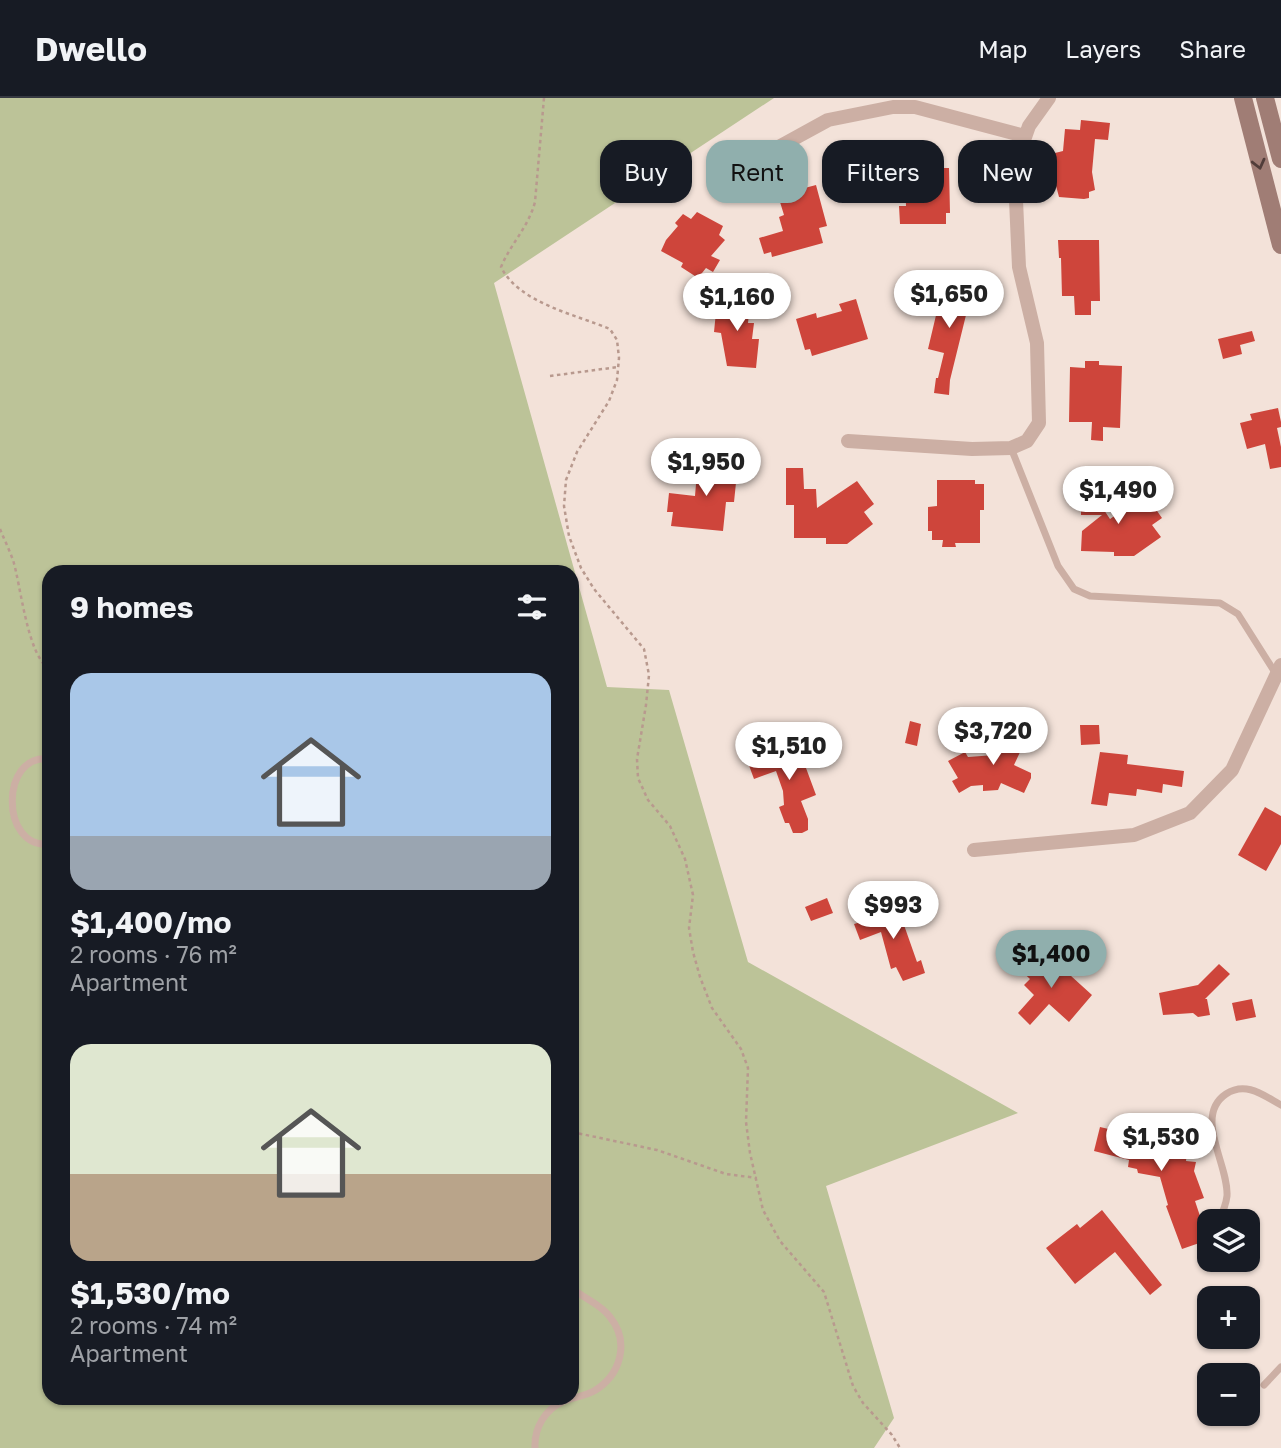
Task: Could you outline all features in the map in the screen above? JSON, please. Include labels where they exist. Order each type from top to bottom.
[{"type":"main road","points":[[1243,98],[1281,245]]},
{"type":"main road","points":[[1265,98],[1281,159]]},
{"type":"street","points":[[848,441],[972,449],[1011,448],[1027,441],[1039,424],[1037,343],[1020,267],[1016,200],[1019,166],[1029,126],[1049,98]]},
{"type":"street","points":[[790,140],[836,117],[894,107],[915,107],[1026,136]]},
{"type":"street","points":[[974,850],[1134,835],[1190,813],[1232,770],[1279,670]]},
{"type":"lane","points":[[1011,448],[1058,566],[1074,589],[1090,596],[1220,603],[1238,614],[1279,670]]},
{"type":"lane","points":[[9,775],[26,761],[42,758]]},
{"type":"lane","points":[[6,822],[14,833],[26,841],[42,843]]},
{"type":"lane","points":[[1224,1209],[1227,1195],[1212,1119],[1219,1099],[1230,1091],[1245,1087],[1258,1091],[1281,1105]]},
{"type":"lane","points":[[579,1293],[610,1317],[620,1338],[620,1357],[606,1383],[593,1392],[579,1397]]},
{"type":"lane","points":[[1264,1385],[1281,1367]]},
{"type":"lane","points":[[534,1448],[537,1429],[557,1405]]},
{"type":"path","points":[[544,98],[535,202],[531,219],[506,255],[501,267],[515,287],[531,297],[610,328],[617,340],[617,380],[609,401],[576,452],[566,480],[564,506],[569,536],[581,568],[594,589],[644,649],[649,675],[637,759],[638,778],[648,800],[670,826],[685,859],[693,895],[689,928],[700,977],[712,1008],[741,1049],[748,1068],[746,1122],[763,1210],[780,1241],[824,1292],[853,1386],[863,1403],[900,1448]]},
{"type":"path","points":[[550,376],[618,367]]},
{"type":"path","points":[[0,529],[13,559],[27,625],[42,661]]},
{"type":"path","points":[[579,1133],[657,1150],[717,1172],[757,1178]]},
{"type":"green space","points":[[0,98],[774,98],[710,140],[706,140],[706,143],[692,152],[692,140],[600,140],[600,203],[615,203],[494,283],[573,565],[42,565],[42,1405],[579,1405],[579,587],[607,687],[669,690],[748,962],[1018,1113],[826,1186],[894,1418],[874,1448],[0,1448]]},
{"type":"building","points":[[1081,120],[1110,123],[1108,140],[1095,139],[1092,172],[1095,190],[1089,192],[1089,198],[1084,199],[1059,197],[1057,152],[1063,151],[1065,129],[1080,130]]},
{"type":"building","points":[[944,168],[949,168],[950,213],[946,213],[946,224],[900,224],[899,206],[906,206],[906,203],[944,203]]},
{"type":"building","points":[[816,185],[827,226],[819,228],[823,243],[772,257],[771,252],[764,254],[759,238],[783,231],[779,217],[784,215],[780,203],[808,203],[808,187]]},
{"type":"building","points":[[697,212],[723,226],[719,235],[725,240],[711,256],[720,260],[713,272],[706,268],[698,278],[681,267],[683,263],[661,251],[678,226],[675,223],[683,214],[691,219]]},
{"type":"building","points":[[1058,240],[1099,240],[1100,301],[1091,301],[1091,315],[1075,315],[1074,296],[1062,296]]},
{"type":"building","points":[[954,274],[969,278],[962,310],[967,311],[950,380],[949,395],[934,393],[944,353],[928,349],[942,290],[950,292]]},
{"type":"building","points":[[745,295],[749,312],[748,323],[754,323],[752,339],[759,339],[756,368],[727,366],[721,333],[714,332],[717,302]]},
{"type":"building","points":[[856,299],[868,339],[812,356],[810,349],[805,350],[796,319],[816,313],[817,318],[842,311],[839,304]]},
{"type":"building","points":[[1252,331],[1255,341],[1240,345],[1242,354],[1223,359],[1218,339]]},
{"type":"building","points":[[1085,361],[1122,366],[1120,428],[1103,427],[1103,441],[1091,440],[1092,422],[1069,422],[1070,367],[1085,368]]},
{"type":"building","points":[[1278,408],[1281,422],[1281,427],[1277,428],[1281,467],[1270,469],[1265,444],[1247,449],[1240,423],[1252,420],[1250,414]]},
{"type":"building","points":[[704,459],[731,461],[730,472],[737,473],[734,502],[726,502],[723,531],[671,526],[673,512],[667,512],[669,493],[695,496],[697,472],[703,473]]},
{"type":"building","points":[[786,468],[803,468],[804,489],[816,489],[817,508],[857,481],[874,504],[864,512],[873,524],[847,544],[826,544],[826,538],[794,538],[794,505],[786,505]]},
{"type":"building","points":[[937,480],[975,480],[975,484],[984,484],[984,510],[980,510],[980,543],[955,543],[956,547],[942,547],[943,540],[932,540],[932,531],[928,531],[928,507],[937,506]]},
{"type":"building","points":[[1081,486],[1100,487],[1100,504],[1110,519],[1123,510],[1130,510],[1130,505],[1145,494],[1162,518],[1152,525],[1161,537],[1134,556],[1114,556],[1114,552],[1081,551],[1082,531],[1102,515],[1081,515]]},
{"type":"building","points":[[910,721],[921,724],[917,746],[905,743]]},
{"type":"building","points":[[1080,725],[1099,725],[1100,744],[1081,745]]},
{"type":"building","points":[[1007,728],[1027,737],[1014,765],[1031,773],[1024,793],[1001,783],[998,790],[983,791],[983,785],[971,786],[959,793],[952,781],[958,778],[948,761],[965,752],[968,757],[995,755]]},
{"type":"building","points":[[779,748],[781,754],[798,748],[801,754],[811,751],[816,764],[806,768],[816,795],[801,801],[808,819],[808,830],[802,833],[793,833],[789,823],[785,823],[779,807],[784,805],[783,791],[776,771],[754,779],[747,760]]},
{"type":"building","points":[[1100,752],[1128,755],[1127,764],[1184,771],[1182,787],[1163,784],[1162,793],[1137,789],[1136,796],[1109,793],[1107,806],[1091,804]]},
{"type":"building","points":[[1265,807],[1281,816],[1281,844],[1266,871],[1238,855]]},
{"type":"building","points":[[827,898],[833,913],[811,921],[805,907]]},
{"type":"building","points":[[888,906],[890,911],[898,908],[917,962],[921,960],[925,973],[903,981],[896,967],[891,969],[881,932],[860,940],[854,924],[871,919],[869,913]]},
{"type":"building","points":[[1022,956],[1037,969],[1049,956],[1092,995],[1069,1022],[1049,1004],[1030,1025],[1018,1013],[1034,995],[1024,985],[1030,979],[1014,964]]},
{"type":"building","points":[[1219,964],[1230,974],[1205,999],[1210,1015],[1163,1015],[1159,993],[1198,985]]},
{"type":"building","points":[[1252,999],[1256,1017],[1236,1021],[1232,1003]]},
{"type":"building","points":[[1132,1120],[1165,1126],[1163,1142],[1188,1146],[1186,1161],[1196,1162],[1194,1171],[1204,1198],[1195,1201],[1198,1209],[1197,1244],[1182,1249],[1166,1206],[1168,1205],[1160,1177],[1138,1173],[1137,1169],[1128,1167],[1129,1160],[1094,1151],[1100,1127],[1130,1134]]},
{"type":"building","points":[[1102,1210],[1162,1285],[1150,1295],[1115,1252],[1075,1284],[1046,1248],[1077,1224],[1080,1228]]}]
